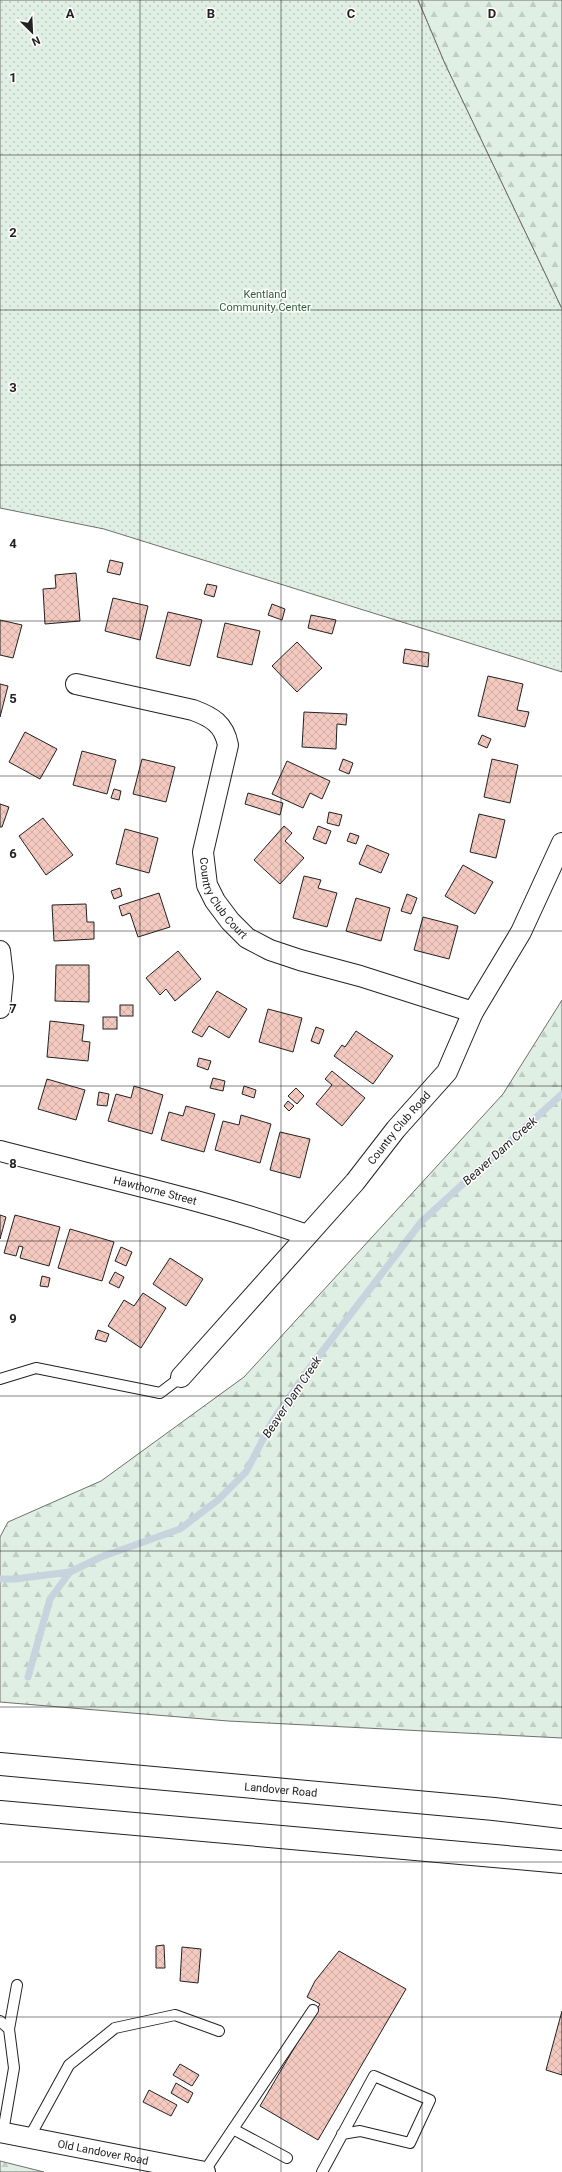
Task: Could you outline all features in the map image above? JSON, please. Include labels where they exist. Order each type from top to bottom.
[{"type":"main road","name":"Landover Road","points":[[0,1764],[494,1809],[562,1817]]},
{"type":"main road","points":[[0,1812],[562,1862]]},
{"type":"street","name":"Country Club Court","points":[[76,684],[193,710],[210,716],[222,728],[226,735],[228,745],[203,852],[207,885],[215,901],[230,921],[247,938],[270,950],[300,960],[360,976],[473,1012]]},
{"type":"street","name":"Country Club Road","points":[[181,1377],[355,1182],[396,1129],[447,1072],[473,1012],[521,932],[562,843]]},
{"type":"street","points":[[0,951],[3,977],[0,1008]]},
{"type":"street","name":"Hawthorne Street","points":[[0,1151],[208,1203],[246,1214],[307,1235]]},
{"type":"street","name":"Old Landover Road","points":[[1,2132],[205,2172]]},
{"type":"lane","points":[[0,1380],[36,1368],[160,1393],[181,1377]]},
{"type":"lane","points":[[1,2132],[14,2068],[10,2029],[17,1984]]},
{"type":"lane","points":[[205,2172],[313,2010]]},
{"type":"lane","points":[[29,2138],[69,2065],[115,2028],[175,2015],[219,2031]]},
{"type":"lane","points":[[0,2022],[10,2029]]},
{"type":"lane","points":[[322,2172],[342,2134],[374,2076],[430,2100],[410,2143],[360,2131],[342,2134]]},
{"type":"lane","points":[[233,2128],[287,2158]]},
{"type":"green space","name":"Kentland Community Center","points":[[0,0],[418,0],[445,64],[562,309],[562,672],[104,529],[0,508]]},
{"type":"green space","points":[[418,0],[562,0],[562,309],[445,64]]},
{"type":"green space","points":[[562,1000],[562,1738],[228,1721],[0,1702],[0,1537],[8,1522],[101,1481],[244,1377],[503,1094]]},
{"type":"green space","points":[[0,2161],[44,2172],[0,2172]]},
{"type":"building","points":[[110,560],[123,563],[120,575],[107,572]]},
{"type":"building","points":[[76,573],[80,621],[45,624],[43,589],[56,588],[55,575]]},
{"type":"building","points":[[207,584],[217,586],[214,597],[204,594]]},
{"type":"building","points":[[113,598],[148,606],[140,640],[105,631]]},
{"type":"building","points":[[272,604],[285,609],[282,620],[268,615]]},
{"type":"building","points":[[168,612],[202,620],[190,666],[156,658]]},
{"type":"building","points":[[311,615],[336,620],[332,634],[308,628]]},
{"type":"building","points":[[0,620],[22,625],[13,658],[0,655]]},
{"type":"building","points":[[225,623],[260,631],[252,665],[217,657]]},
{"type":"building","points":[[297,642],[322,668],[297,692],[272,666]]},
{"type":"building","points":[[405,649],[429,653],[428,667],[403,663]]},
{"type":"building","points":[[488,676],[523,684],[517,710],[529,712],[525,727],[478,716]]},
{"type":"building","points":[[0,684],[8,686],[0,717]]},
{"type":"building","points":[[304,712],[347,714],[346,725],[337,724],[336,749],[302,747]]},
{"type":"building","points":[[25,732],[57,749],[40,779],[9,762]]},
{"type":"building","points":[[482,735],[491,739],[487,748],[478,744]]},
{"type":"building","points":[[82,751],[116,760],[107,794],[73,785]]},
{"type":"building","points":[[142,759],[175,767],[166,802],[133,794]]},
{"type":"building","points":[[343,759],[353,763],[349,774],[339,770]]},
{"type":"building","points":[[492,759],[518,765],[510,803],[484,797]]},
{"type":"building","points":[[287,761],[330,781],[322,799],[310,793],[303,808],[272,794]]},
{"type":"building","points":[[114,789],[121,791],[119,800],[111,798]]},
{"type":"building","points":[[248,793],[283,803],[280,815],[245,804]]},
{"type":"building","points":[[0,804],[9,807],[2,827],[0,827]]},
{"type":"building","points":[[329,812],[342,815],[339,826],[327,823]]},
{"type":"building","points":[[479,814],[505,820],[496,858],[470,852]]},
{"type":"building","points":[[43,818],[73,855],[46,875],[19,836]]},
{"type":"building","points":[[284,826],[292,833],[285,841],[304,858],[280,884],[254,860]]},
{"type":"building","points":[[318,826],[331,831],[326,844],[313,839]]},
{"type":"building","points":[[125,829],[158,838],[149,873],[116,864]]},
{"type":"building","points":[[350,833],[359,836],[356,844],[347,841]]},
{"type":"building","points":[[367,845],[389,854],[381,873],[359,864]]},
{"type":"building","points":[[463,865],[493,882],[475,914],[445,896]]},
{"type":"building","points":[[304,876],[321,880],[318,888],[337,893],[327,927],[293,918]]},
{"type":"building","points":[[120,888],[122,896],[114,899],[111,891]]},
{"type":"building","points":[[159,893],[170,927],[138,937],[130,913],[122,916],[119,906]]},
{"type":"building","points":[[407,894],[417,898],[411,914],[401,911]]},
{"type":"building","points":[[356,898],[390,908],[381,941],[346,931]]},
{"type":"building","points":[[86,904],[87,922],[94,922],[94,939],[54,941],[52,905]]},
{"type":"building","points":[[423,917],[458,926],[449,959],[414,950]]},
{"type":"building","points":[[178,951],[201,979],[175,1001],[166,989],[160,995],[146,978]]},
{"type":"building","points":[[56,965],[89,965],[89,1002],[55,1001]]},
{"type":"building","points":[[217,991],[247,1009],[229,1038],[209,1026],[202,1037],[192,1032]]},
{"type":"building","points":[[120,1005],[133,1005],[133,1016],[120,1016]]},
{"type":"building","points":[[268,1009],[302,1018],[293,1052],[259,1042]]},
{"type":"building","points":[[103,1017],[117,1017],[117,1029],[103,1029]]},
{"type":"building","points":[[50,1021],[84,1025],[82,1041],[90,1042],[88,1061],[47,1057]]},
{"type":"building","points":[[316,1027],[324,1030],[319,1044],[311,1041]]},
{"type":"building","points":[[356,1031],[393,1056],[373,1084],[334,1056],[342,1045],[345,1047]]},
{"type":"building","points":[[199,1058],[211,1061],[208,1070],[197,1066]]},
{"type":"building","points":[[332,1071],[365,1098],[342,1126],[316,1104],[332,1085],[325,1079]]},
{"type":"building","points":[[213,1078],[225,1081],[223,1091],[210,1088]]},
{"type":"building","points":[[47,1079],[85,1090],[76,1120],[38,1109]]},
{"type":"building","points":[[134,1086],[163,1095],[152,1134],[108,1121],[116,1094],[131,1098]]},
{"type":"building","points":[[244,1086],[256,1090],[254,1098],[242,1094]]},
{"type":"building","points":[[296,1088],[304,1096],[297,1104],[288,1096]]},
{"type":"building","points":[[99,1092],[109,1094],[107,1106],[97,1105]]},
{"type":"building","points":[[288,1101],[294,1106],[289,1111],[284,1106]]},
{"type":"building","points":[[186,1106],[215,1114],[204,1152],[161,1140],[169,1112],[183,1116]]},
{"type":"building","points":[[241,1115],[271,1124],[260,1163],[215,1150],[223,1121],[239,1125]]},
{"type":"building","points":[[280,1132],[310,1139],[300,1178],[270,1170]]},
{"type":"building","points":[[0,1215],[6,1217],[0,1239]]},
{"type":"building","points":[[15,1215],[60,1227],[49,1266],[20,1258],[23,1247],[19,1246],[16,1256],[4,1253]]},
{"type":"building","points":[[70,1229],[114,1242],[102,1281],[58,1268]]},
{"type":"building","points":[[121,1247],[132,1252],[126,1266],[115,1261]]},
{"type":"building","points":[[170,1258],[203,1279],[186,1306],[153,1284]]},
{"type":"building","points":[[115,1272],[124,1277],[119,1288],[109,1283]]},
{"type":"building","points":[[42,1276],[50,1278],[48,1287],[40,1286]]},
{"type":"building","points":[[143,1293],[166,1308],[141,1348],[108,1326],[124,1300],[134,1306]]},
{"type":"building","points":[[98,1330],[109,1334],[106,1342],[95,1339]]},
{"type":"building","points":[[164,1945],[165,1968],[156,1968],[156,1946]]},
{"type":"building","points":[[182,1947],[201,1949],[198,1983],[180,1981]]},
{"type":"building","points":[[339,1951],[406,1989],[318,2140],[260,2106],[320,2004],[307,1997],[315,1981]]},
{"type":"building","points":[[562,2011],[562,2075],[546,2070]]},
{"type":"building","points":[[180,2064],[199,2075],[192,2086],[173,2075]]},
{"type":"building","points":[[176,2083],[193,2093],[188,2103],[171,2093]]},
{"type":"building","points":[[149,2090],[177,2105],[171,2116],[143,2102]]},
{"type":"waterway","name":"Beaver Dam Creek","points":[[28,1677],[50,1599],[70,1572],[101,1557],[180,1529],[218,1500],[246,1472],[273,1420],[311,1366],[422,1221],[562,1094]]},
{"type":"waterway","points":[[0,1579],[15,1579],[70,1572]]}]
